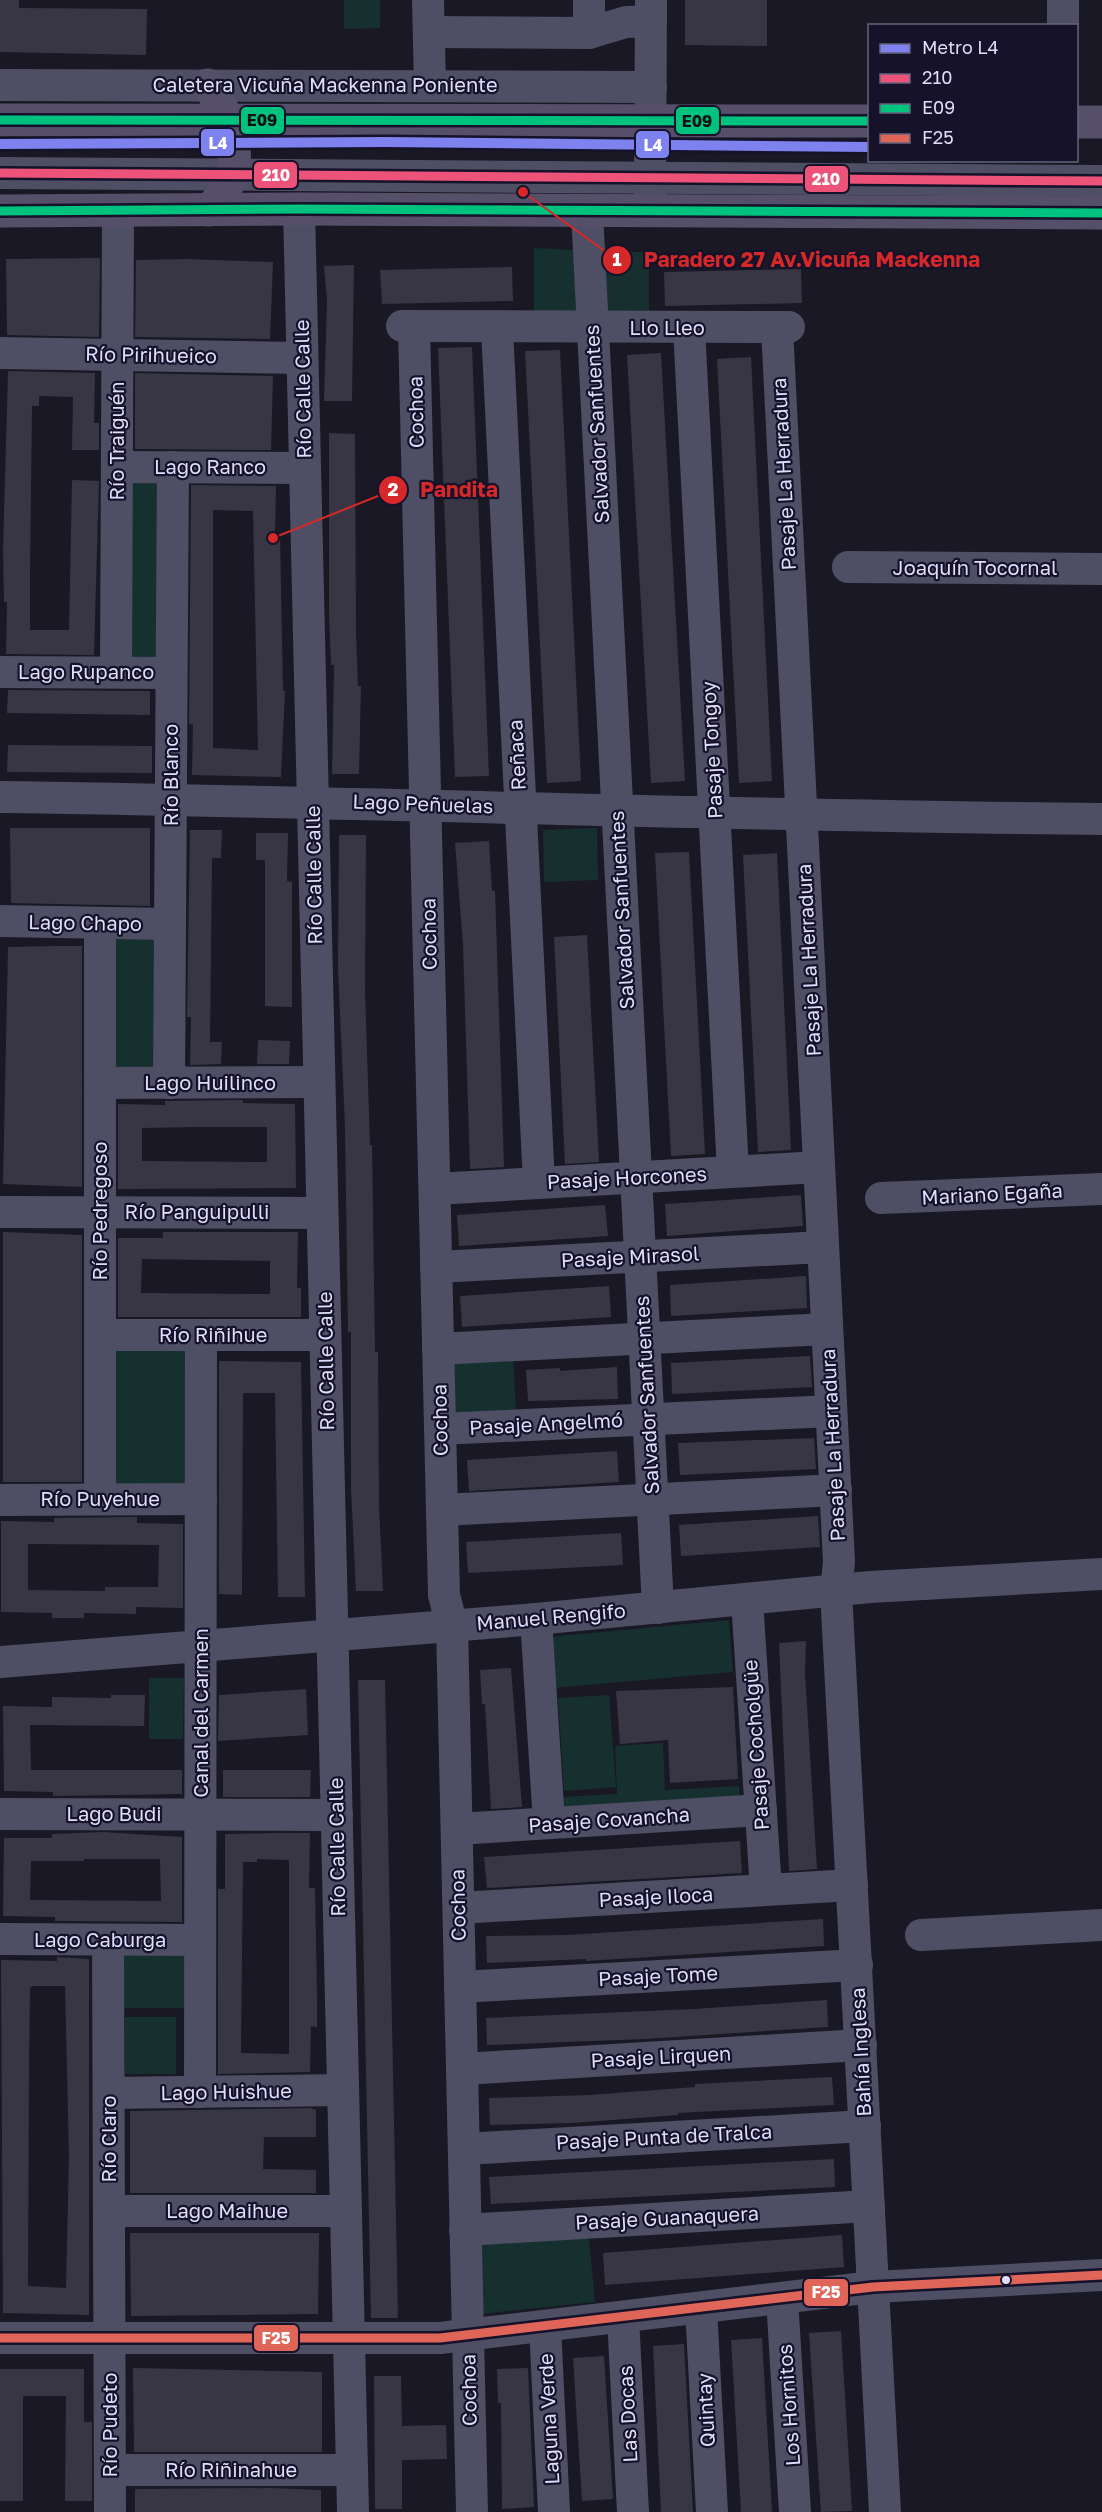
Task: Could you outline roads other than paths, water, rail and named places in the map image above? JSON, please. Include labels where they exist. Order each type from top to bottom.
[{"type":"main road","points":[[208,85],[229,120],[235,156],[233,175],[227,189],[209,210]]},
{"type":"main road","points":[[0,120],[868,121]]},
{"type":"main road","points":[[1078,122],[1102,122]]},
{"type":"main road","points":[[0,211],[299,209],[650,213],[1102,213]]},
{"type":"street","points":[[428,0],[430,85]]},
{"type":"street","points":[[589,33],[590,0]]},
{"type":"street","points":[[1063,0],[1063,24]]},
{"type":"street","points":[[430,32],[589,33],[626,22],[651,11],[650,213]]},
{"type":"street","name":"Caletera Vicuña Mackenna Poniente","points":[[0,86],[651,87]]},
{"type":"street","points":[[0,173],[1102,181]]},
{"type":"street","name":"Río Calle Calle","points":[[299,209],[353,2512]]},
{"type":"street","name":"Río Traiguén","points":[[116,672],[118,210]]},
{"type":"street","name":"Salvador Sanfuentes","points":[[586,212],[658,1608]]},
{"type":"street","name":"Llo Lleo","points":[[408,327],[783,328]]},
{"type":"street","name":"Cochoa","points":[[408,327],[426,805],[444,1595],[452,1626],[472,2512]]},
{"type":"street","name":"Reñaca","points":[[497,327],[539,1183]]},
{"type":"street","name":"Pasaje Tongoy","points":[[689,328],[733,1171]]},
{"type":"street","name":"Pasaje La Herradura","points":[[783,328],[801,816],[839,1562],[836,1591]]},
{"type":"street","name":"Río Pirihueico","points":[[0,352],[302,358]]},
{"type":"street","name":"Lago Ranco","points":[[117,467],[304,468]]},
{"type":"street","name":"Río Blanco","points":[[169,1083],[172,467]]},
{"type":"street","name":"Joaquín Tocornal","points":[[848,567],[1102,569]]},
{"type":"street","name":"Lago Rupanco","points":[[0,672],[171,673]]},
{"type":"street","name":"Lago Peñuelas","points":[[0,797],[313,801],[801,816],[1102,819]]},
{"type":"street","name":"Lago Chapo","points":[[0,921],[170,924]]},
{"type":"street","name":"Río Pedregoso","points":[[100,923],[100,1499]]},
{"type":"street","name":"Lago Huilinco","points":[[100,1083],[319,1082]]},
{"type":"street","name":"Pasaje Horcones","points":[[435,1189],[819,1167]]},
{"type":"street","name":"Mariano Egaña","points":[[881,1198],[1102,1189]]},
{"type":"street","name":"Río Panguipulli","points":[[0,1212],[322,1213]]},
{"type":"street","name":"Pasaje Mirasol","points":[[436,1267],[823,1247]]},
{"type":"street","points":[[438,1348],[827,1329]]},
{"type":"street","name":"Río Riñihue","points":[[100,1335],[325,1335]]},
{"type":"street","name":"Canal del Carmen","points":[[200,2092],[201,1335]]},
{"type":"street","name":"Pasaje Angelmó","points":[[440,1429],[831,1411]]},
{"type":"street","points":[[442,1510],[836,1491]]},
{"type":"street","name":"Río Puyehue","points":[[0,1500],[201,1499]]},
{"type":"street","name":"Manuel Rengifo","points":[[0,1662],[452,1626],[897,1584],[1102,1574]]},
{"type":"street","name":"Bahía Inglesa","points":[[836,1591],[885,2512]]},
{"type":"street","name":"Pasaje Cocholgüe","points":[[747,1599],[766,1890]]},
{"type":"street","points":[[536,1618],[549,1823]]},
{"type":"street","name":"Pasaje Covancha","points":[[457,1829],[761,1810]]},
{"type":"street","name":"Lago Budi","points":[[0,1814],[337,1815]]},
{"type":"street","name":"Pasaje Iloca","points":[[459,1908],[852,1886]]},
{"type":"street","points":[[921,1935],[1102,1925]]},
{"type":"street","name":"Lago Caburga","points":[[0,1940],[200,1940]]},
{"type":"street","name":"Río Claro","points":[[108,1940],[109,2339]]},
{"type":"street","name":"Pasaje Tome","points":[[460,1988],[856,1965]]},
{"type":"street","name":"Pasaje Lirquen","points":[[462,2069],[861,2045]]},
{"type":"street","name":"Lago Huishue","points":[[109,2093],[343,2090]]},
{"type":"street","name":"Pasaje Punta de Tralca","points":[[464,2149],[864,2126]]},
{"type":"street","name":"Pasaje Guanaquera","points":[[465,2230],[869,2206]]},
{"type":"street","name":"Lago Maihue","points":[[109,2211],[346,2211]]},
{"type":"street","points":[[0,2338],[349,2340],[468,2335],[873,2288],[1102,2275]]},
{"type":"street","name":"Los Hornitos","points":[[782,2298],[795,2512]]},
{"type":"street","name":"Quintay","points":[[701,2308],[712,2512]]},
{"type":"street","name":"Las Docas","points":[[623,2317],[633,2512]]},
{"type":"street","name":"Laguna Verde","points":[[545,2326],[554,2512]]},
{"type":"street","name":"Río Pudeto","points":[[109,2339],[110,2512]]},
{"type":"street","name":"Río Riñinahue","points":[[110,2470],[352,2470]]},
{"type":"metro line","name":"L4","points":[[0,144],[385,142],[868,147]]},
{"type":"place","name":"Paradero 27 Av.Vicuña Mackenna","points":[[523,192]]},
{"type":"place","name":"Pandita","points":[[273,538]]}]
